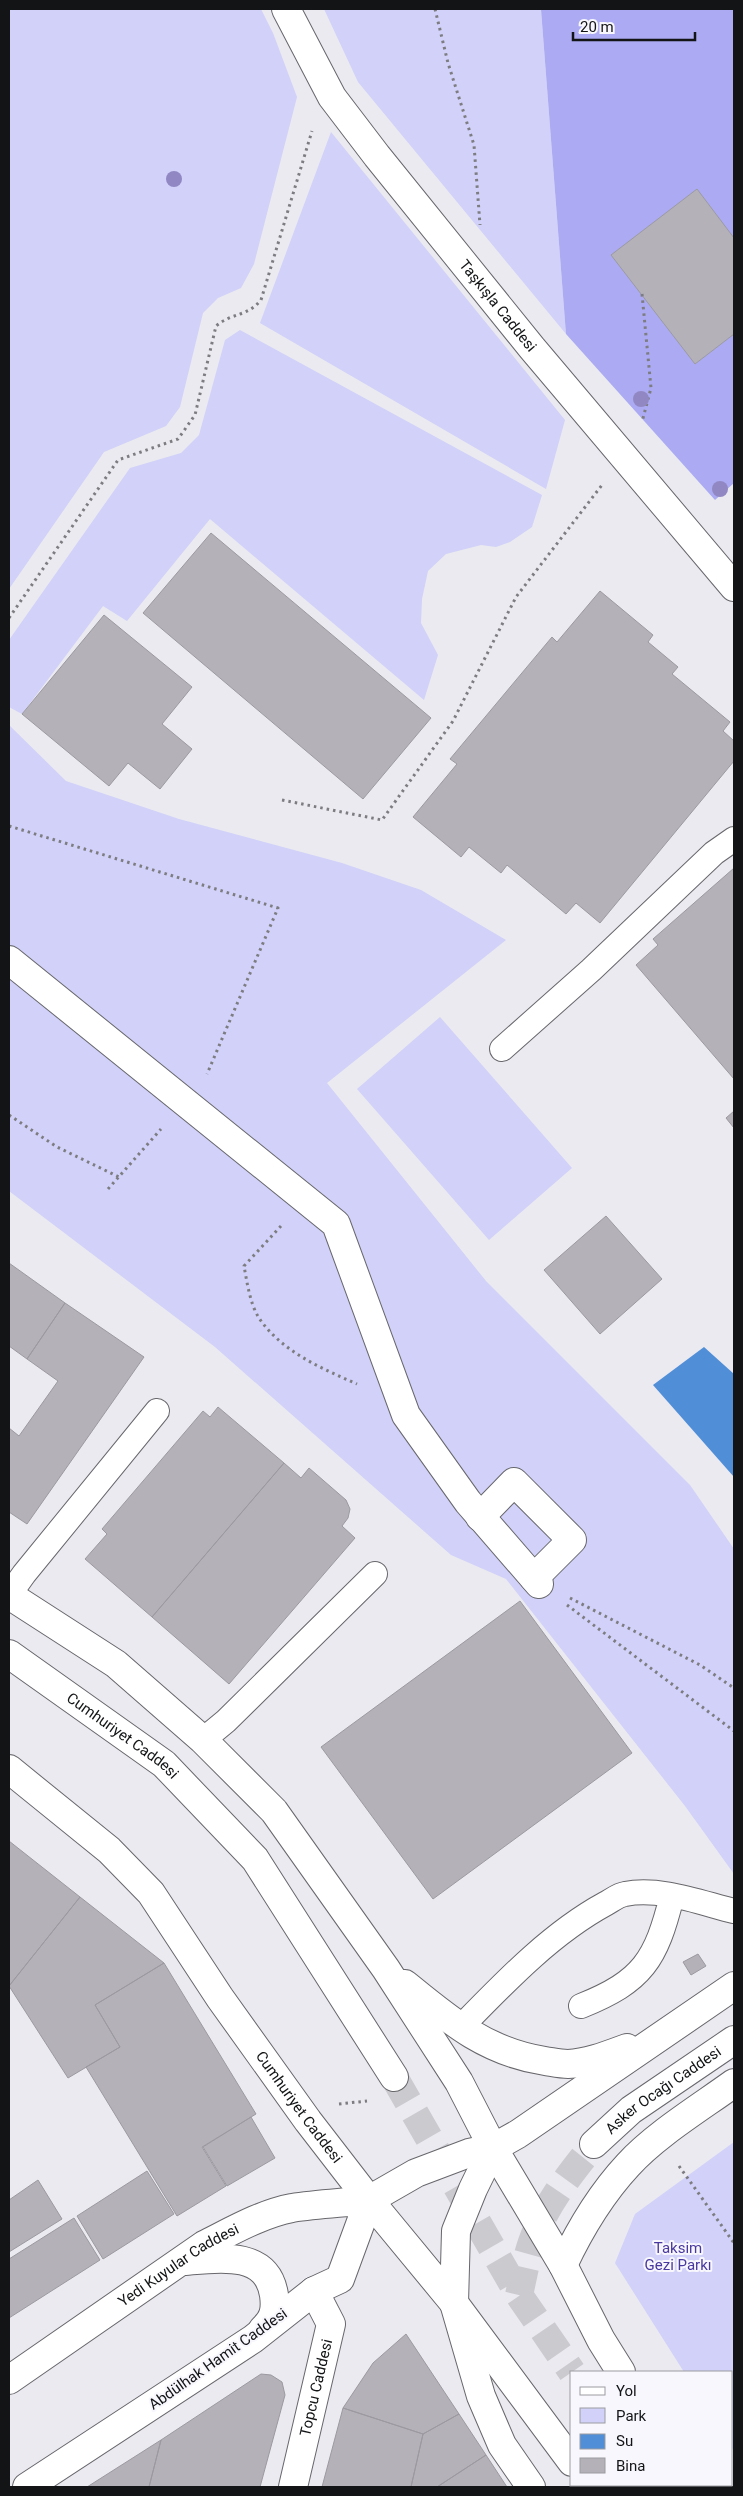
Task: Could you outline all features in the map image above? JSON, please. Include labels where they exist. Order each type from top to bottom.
[{"type":"main road","name":"Taşkışla Caddesi","points":[[286,9],[332,97],[382,164],[624,456],[733,582]]},
{"type":"main road","points":[[9,960],[336,1224],[406,1415],[480,1517],[536,1581],[572,1540],[514,1482],[480,1517]]},
{"type":"main road","points":[[9,1595],[116,1664],[203,1740],[274,1811],[386,1969],[459,2082],[493,2148],[563,2265],[600,2340],[620,2371]]},
{"type":"main road","name":"Cumhuriyet Caddesi","points":[[9,1654],[164,1764],[255,1859],[394,2077]]},
{"type":"main road","name":"Cumhuriyet Caddesi","points":[[9,1768],[109,1850],[151,1893],[231,2013],[369,2200],[454,2303],[570,2459]]},
{"type":"main road","points":[[386,1969],[460,2028],[491,2046],[531,2059],[566,2064],[590,2060],[663,2036]]},
{"type":"main road","points":[[369,2200],[416,2173],[469,2154],[493,2148],[518,2134],[734,1986]]},
{"type":"main road","name":"Asker Ocağı Caddesi","points":[[594,2144],[632,2110],[734,2040]]},
{"type":"main road","points":[[563,2265],[580,2228],[628,2165],[669,2130],[734,2083]]},
{"type":"main road","points":[[493,2148],[473,2189],[456,2231],[454,2303],[480,2396],[502,2444],[531,2487]]},
{"type":"main road","name":"Yedi Kuyular Caddesi","points":[[9,2380],[181,2262],[230,2232],[284,2210],[369,2200]]},
{"type":"main road","name":"Abdülhak Hamit Caddesi","points":[[27,2487],[253,2339],[314,2291],[340,2279],[369,2200]]},
{"type":"main road","points":[[181,2262],[226,2257],[248,2261],[265,2273],[273,2289],[275,2304],[272,2321],[253,2339]]},
{"type":"main road","name":"Topcu Caddesi","points":[[293,2487],[331,2324],[314,2291]]},
{"type":"lane","points":[[502,1049],[591,970],[714,853],[734,839]]},
{"type":"lane","points":[[9,1595],[157,1411]]},
{"type":"lane","points":[[203,1740],[226,1721],[375,1574]]},
{"type":"lane","points":[[460,2028],[510,1978],[592,1912],[624,1894],[652,1893],[672,1896],[734,1912]]},
{"type":"lane","points":[[581,2006],[606,1996],[632,1980],[651,1958],[664,1930],[672,1896]]},
{"type":"path","points":[[435,9],[448,63],[474,145],[480,231]]},
{"type":"path","points":[[9,618],[118,460],[178,439],[195,415],[216,326],[226,318],[253,310],[261,300],[326,85]]},
{"type":"path","points":[[282,800],[382,820],[453,721],[516,597],[638,436],[651,388],[642,294]]},
{"type":"path","points":[[9,826],[278,908],[205,1079],[108,1189]]},
{"type":"path","points":[[9,1115],[57,1147],[119,1177]]},
{"type":"path","points":[[305,1200],[244,1266],[248,1289],[258,1316],[279,1341],[315,1366],[403,1404]]},
{"type":"path","points":[[536,1581],[700,1665],[734,1688]]},
{"type":"path","points":[[536,1581],[734,1731]]},
{"type":"path","points":[[677,2163],[734,2243]]},
{"type":"green space","points":[[9,9],[261,9],[273,33],[297,97],[254,264],[241,288],[218,298],[203,313],[180,407],[166,426],[104,452],[9,589]]},
{"type":"green space","points":[[324,9],[541,9],[566,334],[358,82]]},
{"type":"green space","points":[[331,132],[565,420],[546,489],[260,323]]},
{"type":"green space","points":[[240,330],[542,495],[532,527],[510,542],[496,547],[481,545],[446,554],[428,571],[422,599],[421,623],[438,655],[424,700],[210,519],[127,621],[103,606],[22,714],[9,707],[9,640],[130,468],[181,453],[199,435],[225,340]]},
{"type":"green space","points":[[9,725],[66,781],[179,819],[342,863],[421,890],[506,940],[327,1083],[486,1281],[690,1485],[734,1549],[734,1874],[685,1806],[506,1579],[451,1555],[215,1347],[9,1191]]},
{"type":"green space","points":[[440,1017],[572,1168],[489,1240],[357,1089]]},
{"type":"green space","name":"Taksim Gezi Parkı","points":[[734,2142],[734,2451],[733,2371],[683,2371],[615,2263],[635,2214]]},
{"type":"shaded area","points":[[541,9],[734,9],[734,483],[715,500],[566,334]]},
{"type":"water","points":[[704,1347],[734,1374],[734,1477],[653,1385]]},
{"type":"building","points":[[697,189],[734,238],[734,334],[695,364],[611,255]]},
{"type":"building","points":[[211,533],[431,718],[363,799],[143,613]]},
{"type":"building","points":[[600,591],[653,635],[648,642],[678,667],[672,674],[730,722],[723,731],[734,741],[734,761],[600,923],[576,903],[566,914],[507,865],[501,873],[469,847],[461,857],[413,817],[457,764],[450,759],[552,637],[557,642]]},
{"type":"building","points":[[104,615],[192,687],[162,724],[192,749],[160,789],[128,763],[109,786],[22,714]]},
{"type":"building","points":[[734,868],[734,1079],[636,965],[658,945],[653,939]]},
{"type":"building","points":[[734,1111],[734,1128],[726,1118]]},
{"type":"building","points":[[606,1216],[662,1279],[600,1334],[544,1270]]},
{"type":"building","points":[[9,1263],[65,1303],[27,1359],[9,1346]]},
{"type":"building","points":[[65,1303],[144,1357],[27,1524],[9,1512],[9,1428],[19,1436],[58,1381],[27,1359]]},
{"type":"building","points":[[218,1407],[284,1463],[152,1617],[85,1559],[107,1534],[102,1529],[203,1411],[210,1417]]},
{"type":"building","points":[[284,1463],[301,1478],[309,1468],[346,1500],[350,1509],[348,1518],[342,1526],[355,1538],[229,1684],[152,1617]]},
{"type":"building","points":[[520,1601],[632,1753],[433,1899],[321,1747]]},
{"type":"building","points":[[9,1841],[80,1897],[9,1986]]},
{"type":"building","points":[[80,1897],[164,1963],[95,2005],[120,2047],[68,2078],[9,1986]]},
{"type":"building","points":[[698,1954],[706,1966],[691,1975],[683,1962]]},
{"type":"building","points":[[164,1963],[256,2114],[202,2147],[226,2186],[177,2216],[86,2067],[120,2047],[95,2005]]},
{"type":"building","points":[[251,2117],[275,2158],[227,2186],[203,2147]]},
{"type":"building","points":[[147,2171],[174,2214],[103,2259],[77,2216]]},
{"type":"building","points":[[38,2180],[62,2219],[9,2252],[9,2200]]},
{"type":"building","points":[[74,2218],[100,2260],[9,2318],[9,2259]]},
{"type":"building","points":[[406,2334],[459,2414],[423,2434],[343,2408],[373,2363]]},
{"type":"building","points":[[261,2374],[271,2375],[282,2382],[285,2395],[260,2487],[149,2487],[161,2440]]},
{"type":"building","points":[[343,2408],[423,2434],[411,2487],[322,2487]]},
{"type":"building","points":[[459,2414],[486,2455],[437,2487],[411,2487],[423,2434]]},
{"type":"building","points":[[161,2440],[149,2487],[87,2487]]},
{"type":"building","points":[[486,2455],[507,2487],[437,2487]]},
{"type":"tunnel","points":[[394,2077],[519,2295],[571,2371]]},
{"type":"tunnel","points":[[519,2295],[526,2262],[537,2228],[567,2179],[594,2144]]}]
